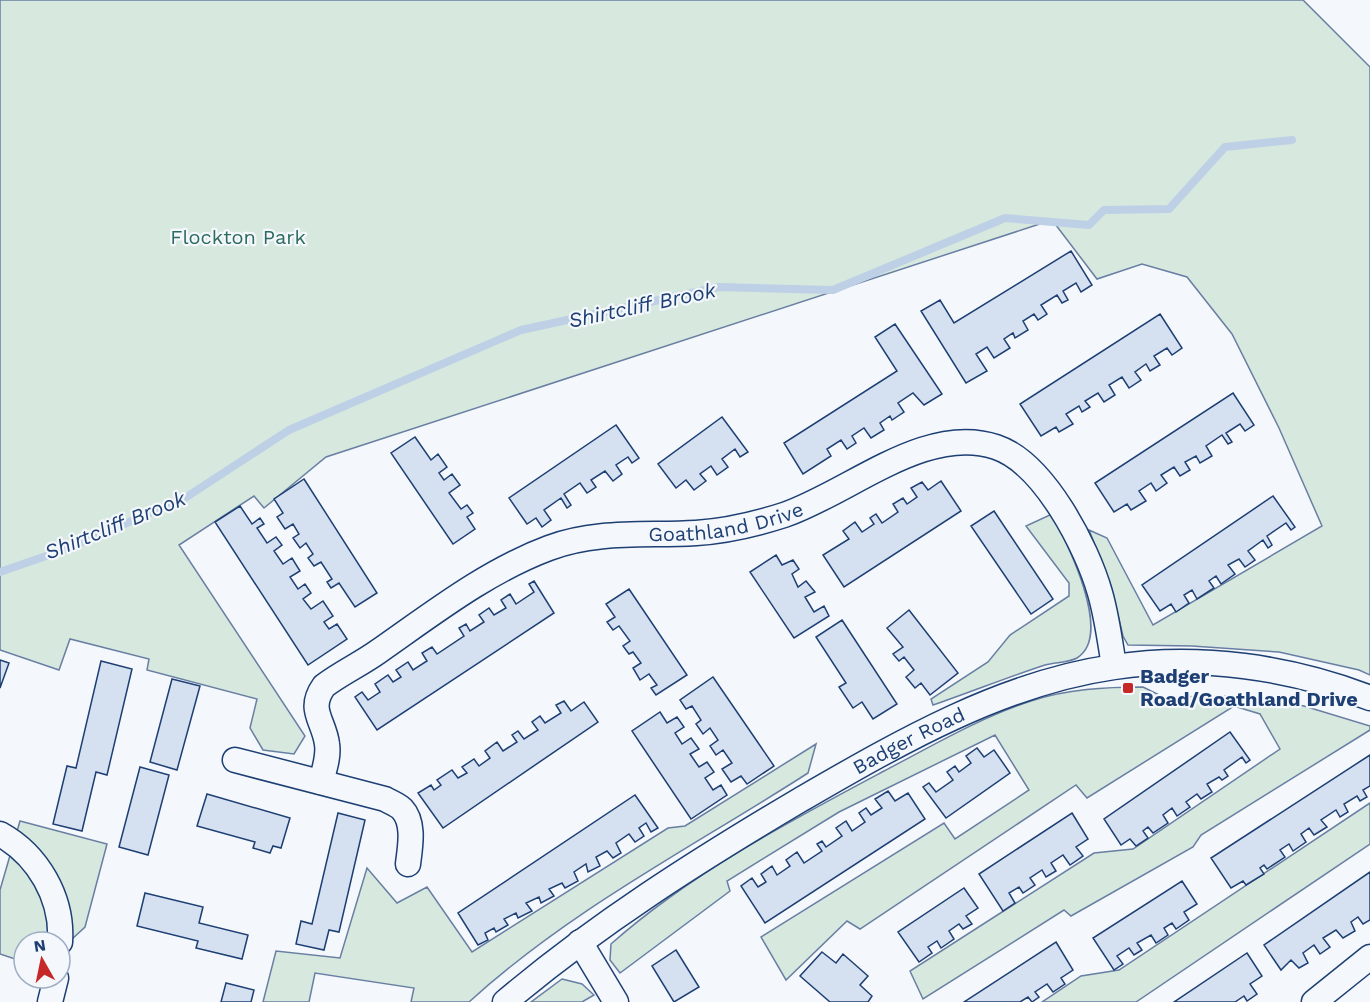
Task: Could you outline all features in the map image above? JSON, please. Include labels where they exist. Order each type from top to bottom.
[{"type":"street","name":"Goathland Drive","points":[[321,782],[328,753],[327,742],[316,712],[317,696],[324,686],[433,614],[521,560],[583,538],[617,534],[697,533],[726,530],[781,516],[821,501],[900,458],[939,445],[960,441],[981,442],[999,448],[1019,459],[1041,482],[1058,506],[1091,566],[1106,618],[1114,666]]},
{"type":"street","name":"Badger Road","points":[[505,1002],[580,942],[711,852],[837,779],[925,732],[1035,685],[1114,666],[1168,662],[1256,668],[1319,680],[1370,698]]},
{"type":"street","points":[[235,760],[385,799],[402,809],[410,825],[411,846],[408,864]]},
{"type":"street","points":[[0,834],[24,852],[45,878],[55,903],[58,930]]},
{"type":"street","points":[[580,942],[616,1002]]},
{"type":"street","points":[[1314,1002],[1370,957]]},
{"type":"green space","name":"Flockton Park","points":[[0,0],[1303,0],[1370,67],[1370,675],[1359,670],[1279,652],[1192,646],[1128,645],[1123,636],[1111,586],[1089,530],[1107,538],[1153,625],[1322,526],[1279,428],[1232,334],[1187,277],[1142,264],[1097,279],[1052,220],[326,457],[264,508],[254,496],[179,545],[305,736],[294,754],[263,750],[250,728],[257,699],[147,670],[149,659],[70,639],[59,670],[0,650]]},
{"type":"green space","points":[[1052,514],[1084,588],[1091,630],[1087,646],[1073,660],[1045,665],[933,705],[931,699],[988,662],[1010,635],[1069,596],[1069,583],[1026,526]]},
{"type":"green space","points":[[1143,687],[1163,697],[1238,696],[1304,706],[1370,726],[1370,730],[1201,835],[1193,847],[1071,916],[1064,910],[923,999],[910,971],[1094,853],[1133,849],[1280,749],[1260,714],[1234,706],[1087,798],[1076,785],[860,929],[847,921],[786,980],[761,937],[944,823],[955,839],[1029,790],[995,735],[839,812],[727,881],[730,891],[620,973],[610,960],[611,944],[642,918],[708,871],[813,809],[956,733],[1012,708],[1045,697],[1087,690]]},
{"type":"green space","points":[[816,744],[808,773],[591,908],[508,968],[469,1002],[411,1002],[414,988],[315,973],[309,1002],[263,1002],[276,951],[340,958],[367,868],[397,903],[427,887],[472,952],[668,828],[685,826]]},
{"type":"green space","points":[[1370,803],[1370,844],[1136,1002],[1042,1002],[1081,976],[1119,970]]},
{"type":"green space","points":[[20,821],[107,844],[85,927],[72,939],[72,930],[12,930],[12,958],[0,954],[0,890]]},
{"type":"green space","points":[[562,979],[582,984],[594,995],[582,1002],[531,1002]]},
{"type":"building","points":[[1071,251],[1092,285],[1081,292],[1076,283],[1063,291],[1068,300],[1062,303],[1057,295],[1041,305],[1047,314],[1038,320],[1034,314],[1023,321],[1028,330],[1015,338],[1013,333],[1004,339],[1010,348],[994,358],[987,347],[976,354],[987,371],[966,383],[921,311],[940,300],[954,323]]},
{"type":"building","points":[[1160,314],[1182,348],[1172,355],[1167,348],[1154,356],[1160,365],[1150,371],[1146,364],[1135,372],[1141,380],[1129,388],[1122,377],[1109,385],[1115,395],[1104,402],[1098,393],[1085,401],[1090,407],[1082,412],[1079,406],[1066,414],[1073,424],[1059,432],[1056,427],[1041,436],[1020,404]]},
{"type":"building","points":[[895,324],[942,394],[924,405],[913,393],[898,403],[904,412],[892,420],[890,416],[880,423],[884,430],[871,438],[864,428],[852,436],[856,443],[847,449],[841,440],[827,449],[831,456],[803,474],[784,443],[897,371],[875,337]]},
{"type":"building","points":[[1233,393],[1254,425],[1245,431],[1240,424],[1226,433],[1232,442],[1228,444],[1222,435],[1206,446],[1212,456],[1200,463],[1196,456],[1185,462],[1190,470],[1180,476],[1174,467],[1161,475],[1167,483],[1156,491],[1151,483],[1139,491],[1146,501],[1131,510],[1127,504],[1114,512],[1095,483]]},
{"type":"building","points":[[722,417],[748,452],[740,457],[735,449],[722,459],[728,467],[717,475],[711,466],[700,474],[706,481],[694,490],[686,480],[676,488],[658,464]]},
{"type":"building","points":[[616,425],[639,458],[632,463],[628,457],[616,465],[622,474],[613,481],[605,471],[591,480],[596,487],[587,493],[580,483],[564,494],[571,505],[567,508],[561,498],[544,510],[551,520],[542,527],[536,518],[527,524],[509,498]]},
{"type":"building","points":[[415,437],[431,460],[438,454],[447,467],[439,473],[444,480],[452,474],[460,485],[449,493],[461,509],[467,505],[473,513],[467,517],[475,529],[453,544],[391,453]]},
{"type":"building","points":[[304,479],[377,593],[355,607],[339,583],[331,588],[327,582],[332,579],[321,562],[314,566],[308,558],[313,554],[306,543],[300,548],[293,538],[299,534],[293,524],[285,529],[277,517],[283,513],[274,499]]},
{"type":"building","points":[[941,481],[961,511],[844,587],[823,555],[849,539],[843,531],[855,522],[862,532],[874,524],[870,518],[876,514],[882,523],[898,512],[893,504],[903,498],[907,504],[917,497],[911,488],[922,482],[928,490]]},
{"type":"building","points":[[1273,496],[1295,527],[1291,530],[1286,523],[1267,536],[1272,545],[1268,548],[1263,540],[1248,551],[1255,560],[1245,567],[1239,559],[1228,565],[1235,574],[1221,584],[1216,576],[1209,581],[1214,588],[1197,599],[1192,590],[1184,595],[1189,603],[1176,612],[1171,604],[1160,611],[1142,585]]},
{"type":"building","points":[[240,506],[252,524],[260,518],[264,524],[257,528],[267,543],[276,537],[282,545],[274,551],[283,564],[292,558],[300,571],[290,577],[298,589],[305,584],[311,593],[303,599],[311,609],[323,601],[333,616],[324,622],[329,629],[337,624],[347,639],[308,665],[215,522]]},
{"type":"building","points":[[994,511],[1053,599],[1031,614],[971,526]]},
{"type":"building","points":[[776,555],[782,565],[793,560],[799,569],[792,574],[798,587],[806,581],[815,592],[805,597],[814,612],[824,606],[829,616],[794,638],[750,572]]},
{"type":"building","points":[[534,581],[554,613],[377,730],[355,697],[362,692],[368,700],[380,692],[375,684],[388,675],[393,682],[401,677],[396,670],[408,662],[413,670],[427,661],[422,653],[432,647],[437,654],[464,636],[459,628],[466,624],[470,631],[484,622],[479,615],[489,608],[494,615],[506,608],[501,600],[510,594],[516,604],[534,592],[529,584]]},
{"type":"building","points":[[629,589],[687,675],[656,695],[651,688],[657,685],[649,674],[640,680],[633,668],[641,663],[633,652],[629,654],[623,646],[630,641],[619,626],[613,630],[607,622],[615,617],[606,604]]},
{"type":"building","points":[[909,610],[958,673],[930,695],[921,683],[915,688],[906,677],[914,670],[904,657],[899,661],[893,654],[903,647],[887,628]]},
{"type":"building","points":[[842,620],[897,704],[873,719],[862,702],[853,708],[839,687],[846,683],[816,637]]},
{"type":"building","points":[[0,660],[9,663],[0,688]]},
{"type":"building","points":[[101,661],[132,669],[107,775],[96,772],[82,831],[53,824],[67,766],[76,768]]},
{"type":"building","points":[[713,677],[774,766],[747,784],[741,776],[731,782],[722,769],[732,763],[723,750],[716,755],[710,746],[718,740],[710,728],[703,734],[696,724],[701,720],[692,706],[686,709],[680,700]]},
{"type":"building","points":[[172,679],[200,686],[177,770],[150,762]]},
{"type":"building","points":[[564,701],[571,711],[584,702],[598,722],[443,828],[418,793],[431,785],[434,790],[441,785],[437,780],[452,770],[458,778],[467,773],[462,767],[474,759],[479,766],[490,758],[485,751],[497,742],[503,751],[517,742],[512,735],[518,731],[524,739],[538,730],[532,722],[540,716],[545,723],[561,713],[556,705]]},
{"type":"building","points":[[660,712],[667,723],[677,717],[684,727],[675,733],[682,744],[691,738],[699,749],[690,754],[699,767],[707,762],[714,772],[705,778],[713,790],[721,785],[727,795],[691,819],[632,731]]},
{"type":"building","points":[[1230,732],[1250,760],[1246,763],[1242,757],[1224,770],[1228,776],[1222,780],[1219,777],[1207,784],[1212,792],[1201,799],[1197,794],[1186,802],[1190,807],[1177,816],[1172,808],[1163,815],[1168,823],[1153,833],[1148,827],[1143,831],[1148,838],[1136,846],[1130,839],[1121,845],[1104,819]]},
{"type":"building","points":[[977,748],[984,757],[994,750],[1010,773],[946,818],[923,787],[929,783],[936,792],[953,780],[947,772],[955,766],[959,772],[971,763],[966,756]]},
{"type":"building","points":[[1370,755],[1370,786],[1363,790],[1367,797],[1360,801],[1357,796],[1344,804],[1348,812],[1340,817],[1336,810],[1321,820],[1327,827],[1314,835],[1309,828],[1301,834],[1306,842],[1293,851],[1289,844],[1280,850],[1285,857],[1267,869],[1264,865],[1260,868],[1264,874],[1246,885],[1243,881],[1231,888],[1211,858]]},
{"type":"building","points":[[140,767],[169,775],[148,855],[119,847]]},
{"type":"building","points":[[888,791],[895,801],[908,793],[925,819],[765,923],[741,886],[752,878],[758,887],[766,882],[761,874],[772,866],[777,875],[790,866],[786,860],[797,852],[804,863],[822,851],[817,844],[822,841],[826,847],[842,836],[836,828],[846,821],[852,831],[865,822],[859,813],[866,808],[871,815],[882,808],[875,799]]},
{"type":"building","points":[[207,794],[290,818],[281,848],[273,846],[270,853],[253,848],[255,842],[197,826]]},
{"type":"building","points":[[635,795],[658,828],[651,832],[646,823],[639,828],[644,836],[635,842],[629,834],[616,843],[621,853],[613,858],[607,851],[596,857],[600,866],[588,872],[586,864],[574,872],[578,881],[565,888],[562,883],[549,889],[554,896],[541,903],[539,897],[526,903],[532,911],[518,918],[516,913],[504,919],[508,925],[496,932],[494,928],[485,933],[488,940],[478,945],[458,913]]},
{"type":"building","points":[[338,813],[365,820],[339,932],[329,930],[324,950],[296,944],[301,921],[312,924]]},
{"type":"building","points":[[1072,813],[1088,839],[1076,847],[1083,856],[1070,865],[1063,855],[1051,863],[1056,871],[1046,877],[1042,870],[1030,878],[1035,885],[1023,893],[1019,887],[1009,893],[1015,903],[1003,911],[979,874]]},
{"type":"building","points":[[1370,872],[1370,920],[1363,924],[1358,917],[1351,922],[1355,931],[1343,938],[1336,930],[1323,938],[1330,947],[1320,954],[1314,945],[1303,953],[1308,963],[1299,968],[1291,960],[1281,970],[1264,945]]},
{"type":"building","points":[[1182,881],[1197,904],[1184,912],[1189,920],[1176,929],[1172,923],[1164,928],[1168,935],[1156,943],[1151,935],[1137,943],[1142,950],[1134,955],[1129,948],[1117,956],[1123,964],[1114,970],[1093,938]]},
{"type":"building","points":[[964,888],[978,908],[966,916],[972,924],[963,929],[959,924],[949,931],[954,939],[941,948],[937,941],[928,947],[932,953],[919,962],[898,932]]},
{"type":"building","points":[[145,893],[203,907],[199,923],[248,935],[242,959],[196,948],[198,941],[137,926]]},
{"type":"building","points":[[1056,942],[1073,970],[1061,978],[1065,984],[1053,992],[1047,984],[1035,992],[1039,997],[1032,1002],[1028,997],[1020,1002],[964,1002]]},
{"type":"building","points":[[676,950],[699,987],[674,1002],[652,966]]},
{"type":"building","points":[[822,952],[836,963],[843,954],[868,976],[860,985],[872,996],[868,1002],[830,1002],[800,976]]},
{"type":"building","points":[[1247,953],[1262,976],[1250,984],[1257,994],[1247,1001],[1244,996],[1235,1002],[1174,1002]]},
{"type":"building","points":[[226,983],[254,990],[251,1002],[221,1002]]},
{"type":"waterway","name":"Shirtcliff Brook","points":[[0,572],[66,549],[185,498],[289,430],[521,330],[719,287],[833,290],[1005,218],[1089,225],[1104,210],[1169,209],[1225,147],[1292,140]]},
{"type":"place","name":"Badger Road/Goathland Drive","points":[[1128,688]]}]
